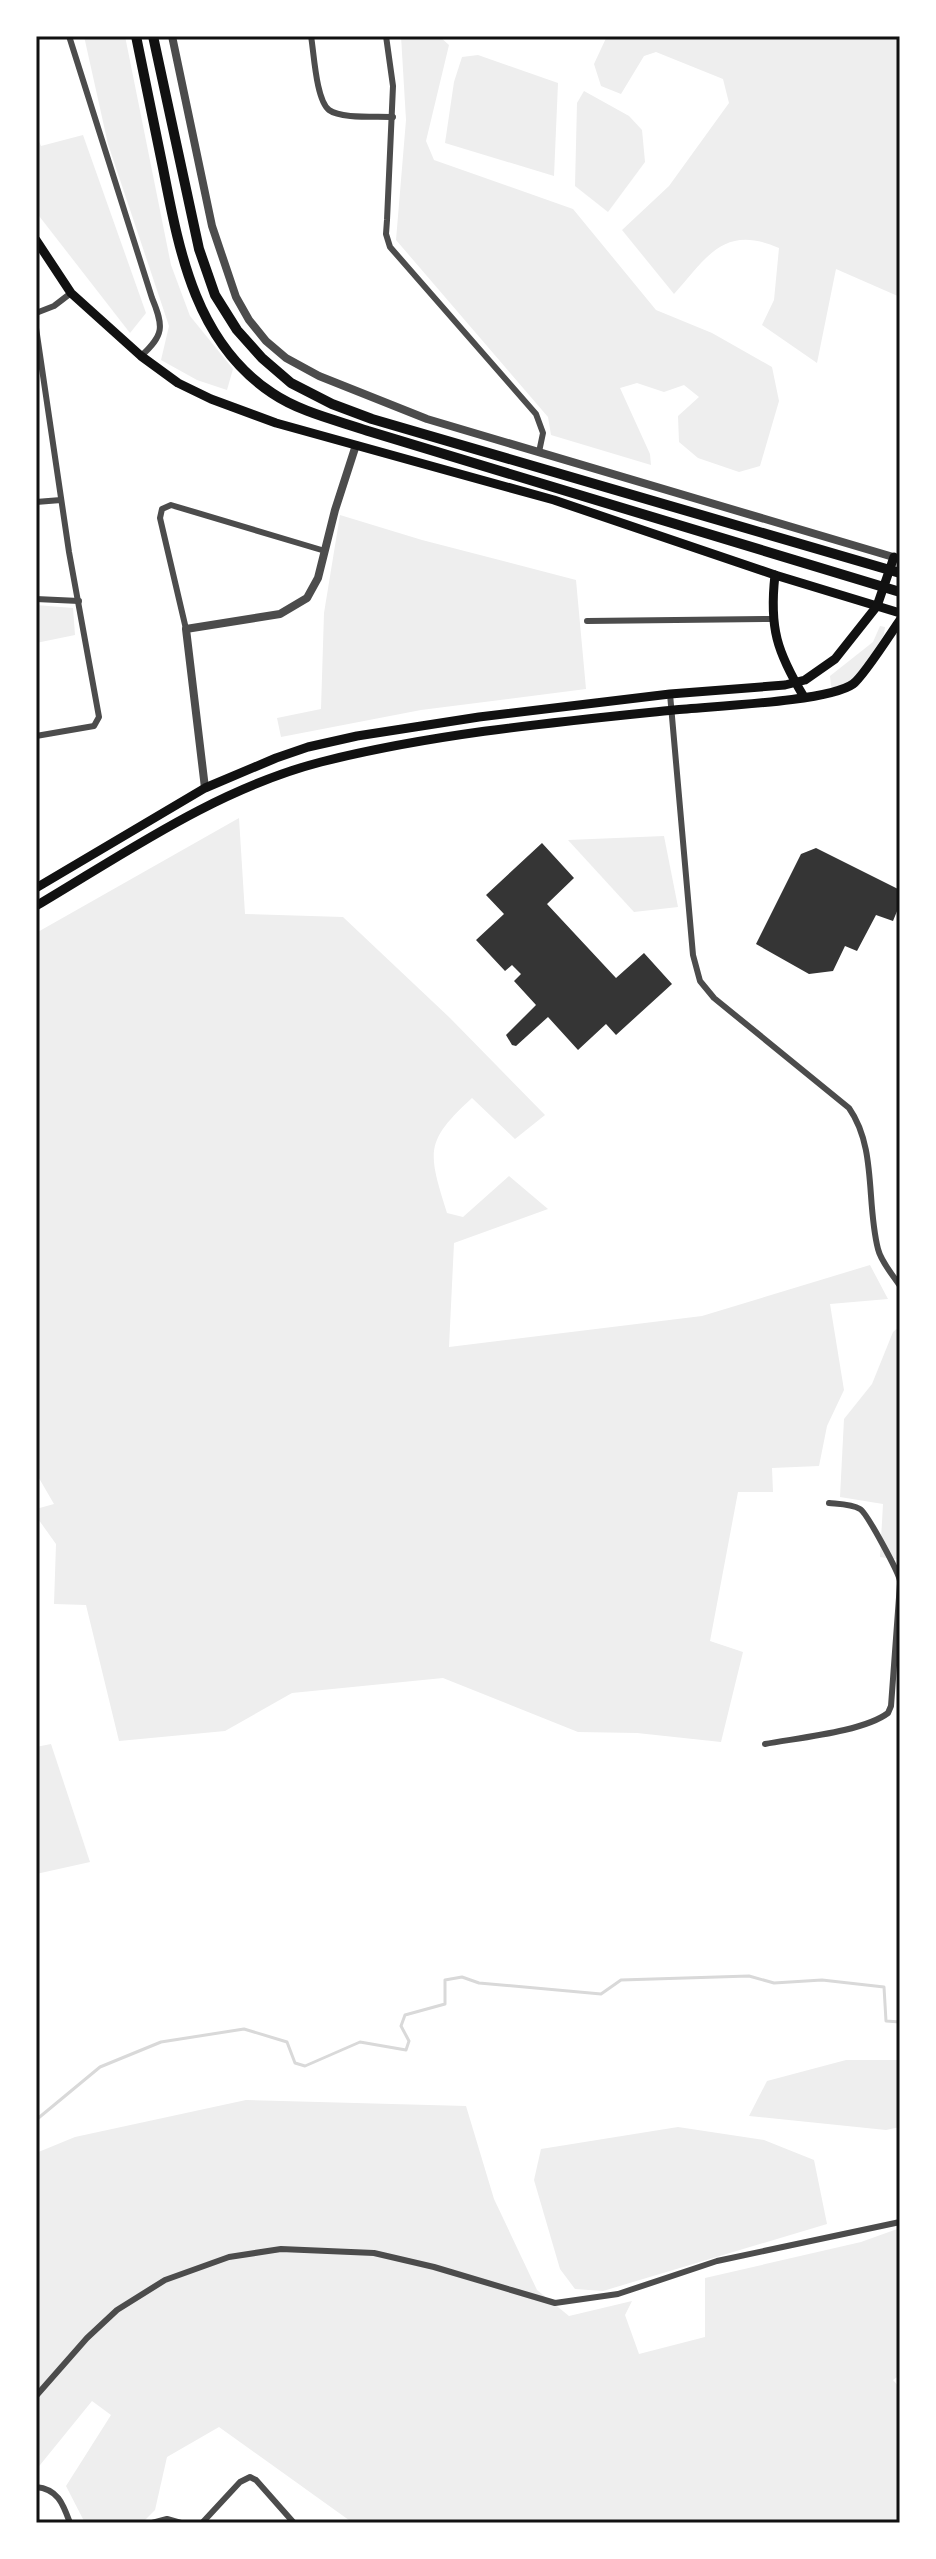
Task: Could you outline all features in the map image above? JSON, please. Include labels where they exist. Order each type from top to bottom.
[{"type":"highway","points":[[136,36],[181,258],[199,306],[244,369],[272,393],[314,413],[368,431],[900,592]]},
{"type":"highway","points":[[153,36],[199,249],[215,295],[237,330],[262,358],[291,383],[332,404],[372,419],[900,573]]},
{"type":"main road","points":[[36,240],[71,293],[141,356],[178,383],[211,399],[276,423],[529,493],[900,613]]},
{"type":"main road","points":[[36,888],[205,788],[276,758],[357,736],[670,694],[796,683],[812,677],[835,659],[877,606],[897,558]]},
{"type":"main road","points":[[775,575],[773,619],[780,655],[804,697]]},
{"type":"main road","points":[[36,906],[209,805],[284,773],[420,742],[672,710],[804,697],[846,687],[863,674],[900,620]]},
{"type":"street","points":[[69,36],[161,320],[158,341],[141,356]]},
{"type":"street","points":[[172,36],[212,226],[236,297],[266,341],[286,358],[319,376],[427,419],[897,558]]},
{"type":"street","points":[[311,36],[321,100],[328,109],[338,114],[393,117]]},
{"type":"street","points":[[386,36],[393,86],[386,234],[390,247],[536,414],[543,433],[539,452]]},
{"type":"street","points":[[36,313],[54,306],[71,293]]},
{"type":"street","points":[[36,328],[61,500],[99,717],[94,726],[36,736]]},
{"type":"street","points":[[36,403],[47,403]]},
{"type":"street","points":[[186,629],[280,614],[307,598],[318,578],[356,445]]},
{"type":"street","points":[[36,502],[61,500]]},
{"type":"street","points":[[205,788],[186,629],[160,518],[162,509],[171,505],[325,551]]},
{"type":"street","points":[[36,599],[79,601]]},
{"type":"street","points":[[587,621],[773,619]]},
{"type":"street","points":[[670,694],[693,955],[700,981],[714,998],[849,1108],[858,1122],[866,1151],[879,1252],[900,1286]]},
{"type":"street","points":[[765,1744],[844,1729],[883,1717],[891,1706],[898,1643],[898,1571],[864,1512],[856,1507],[829,1503]]},
{"type":"street","points":[[36,2396],[87,2338],[117,2310],[165,2280],[229,2257],[281,2249],[374,2253],[434,2267],[555,2303],[618,2294],[717,2261],[900,2222]]},
{"type":"street","points":[[202,2523],[240,2482],[250,2477],[294,2523]]},
{"type":"street","points":[[36,2487],[48,2488],[58,2495],[70,2523]]},
{"type":"street","points":[[152,2523],[167,2519],[181,2523]]},
{"type":"shaded area","points":[[84,36],[125,36],[171,265],[190,316],[233,369],[227,390],[197,380],[161,360],[169,326],[108,144]]},
{"type":"shaded area","points":[[401,36],[439,36],[449,45],[426,141],[434,160],[573,209],[656,310],[712,333],[772,367],[779,401],[760,466],[739,472],[698,458],[679,442],[678,416],[699,397],[684,385],[664,392],[637,383],[620,388],[650,454],[651,465],[551,435],[548,417],[396,240],[406,120]]},
{"type":"shaded area","points":[[607,36],[900,36],[900,297],[836,269],[817,363],[762,325],[774,300],[779,248],[744,240],[731,242],[708,256],[674,294],[622,230],[669,186],[729,103],[723,79],[656,52],[644,56],[621,94],[601,86],[594,64]]},
{"type":"shaded area","points":[[478,55],[558,83],[554,176],[445,143],[454,82],[462,57]]},
{"type":"shaded area","points":[[584,91],[629,116],[642,130],[645,162],[608,212],[575,186],[577,103]]},
{"type":"shaded area","points":[[36,134],[41,146],[83,135],[146,313],[130,333],[36,212]]},
{"type":"shaded area","points":[[340,515],[576,580],[586,689],[421,710],[281,737],[277,718],[321,709],[324,613]]},
{"type":"shaded area","points":[[36,605],[73,608],[75,635],[36,643]]},
{"type":"shaded area","points":[[880,626],[885,627],[884,634],[859,686],[845,690],[831,686],[830,676],[873,642]]},
{"type":"shaded area","points":[[239,818],[245,914],[343,917],[450,1018],[545,1115],[515,1139],[472,1098],[456,1113],[438,1138],[434,1161],[447,1213],[463,1217],[509,1176],[548,1209],[454,1243],[449,1347],[702,1316],[870,1265],[888,1299],[830,1304],[844,1390],[827,1426],[819,1466],[772,1468],[773,1492],[738,1492],[710,1641],[743,1652],[721,1742],[637,1733],[578,1732],[443,1678],[292,1693],[225,1731],[119,1741],[86,1605],[54,1604],[56,1544],[36,1516],[36,1509],[54,1504],[36,1473],[36,933]]},
{"type":"shaded area","points":[[664,836],[678,907],[634,912],[568,840]]},
{"type":"shaded area","points":[[900,1326],[900,1560],[880,1557],[883,1504],[840,1497],[844,1419],[872,1384],[893,1332]]},
{"type":"shaded area","points":[[51,1744],[90,1862],[36,1874],[36,1747]]},
{"type":"shaded area","points":[[846,2060],[900,2060],[900,2127],[886,2130],[749,2116],[767,2081]]},
{"type":"shaded area","points":[[246,2100],[466,2106],[494,2199],[537,2290],[569,2316],[632,2301],[625,2315],[639,2354],[705,2337],[705,2278],[861,2242],[900,2228],[900,2375],[893,2380],[900,2388],[900,2523],[353,2523],[219,2427],[167,2457],[155,2510],[142,2523],[85,2523],[66,2486],[111,2415],[92,2401],[36,2470],[36,2153],[75,2137]]},
{"type":"shaded area","points":[[678,2127],[764,2140],[814,2160],[827,2224],[603,2291],[575,2289],[560,2269],[534,2180],[541,2149]]},
{"type":"building","points":[[542,843],[574,878],[547,904],[616,978],[644,953],[672,984],[616,1035],[606,1024],[578,1050],[548,1017],[516,1046],[512,1045],[506,1035],[536,1005],[514,981],[521,974],[512,965],[505,971],[476,940],[504,914],[486,895]]},
{"type":"building","points":[[816,848],[900,890],[900,904],[893,921],[876,915],[857,951],[845,946],[833,971],[809,974],[756,944],[801,854]]},
{"type":"waterway","points":[[36,2120],[100,2067],[161,2042],[244,2029],[287,2042],[295,2063],[305,2066],[360,2042],[406,2050],[409,2041],[401,2026],[405,2015],[445,2004],[445,1980],[462,1977],[479,1983],[601,1994],[621,1980],[749,1976],[774,1983],[822,1980],[884,1987],[886,2021],[900,2022]]}]
